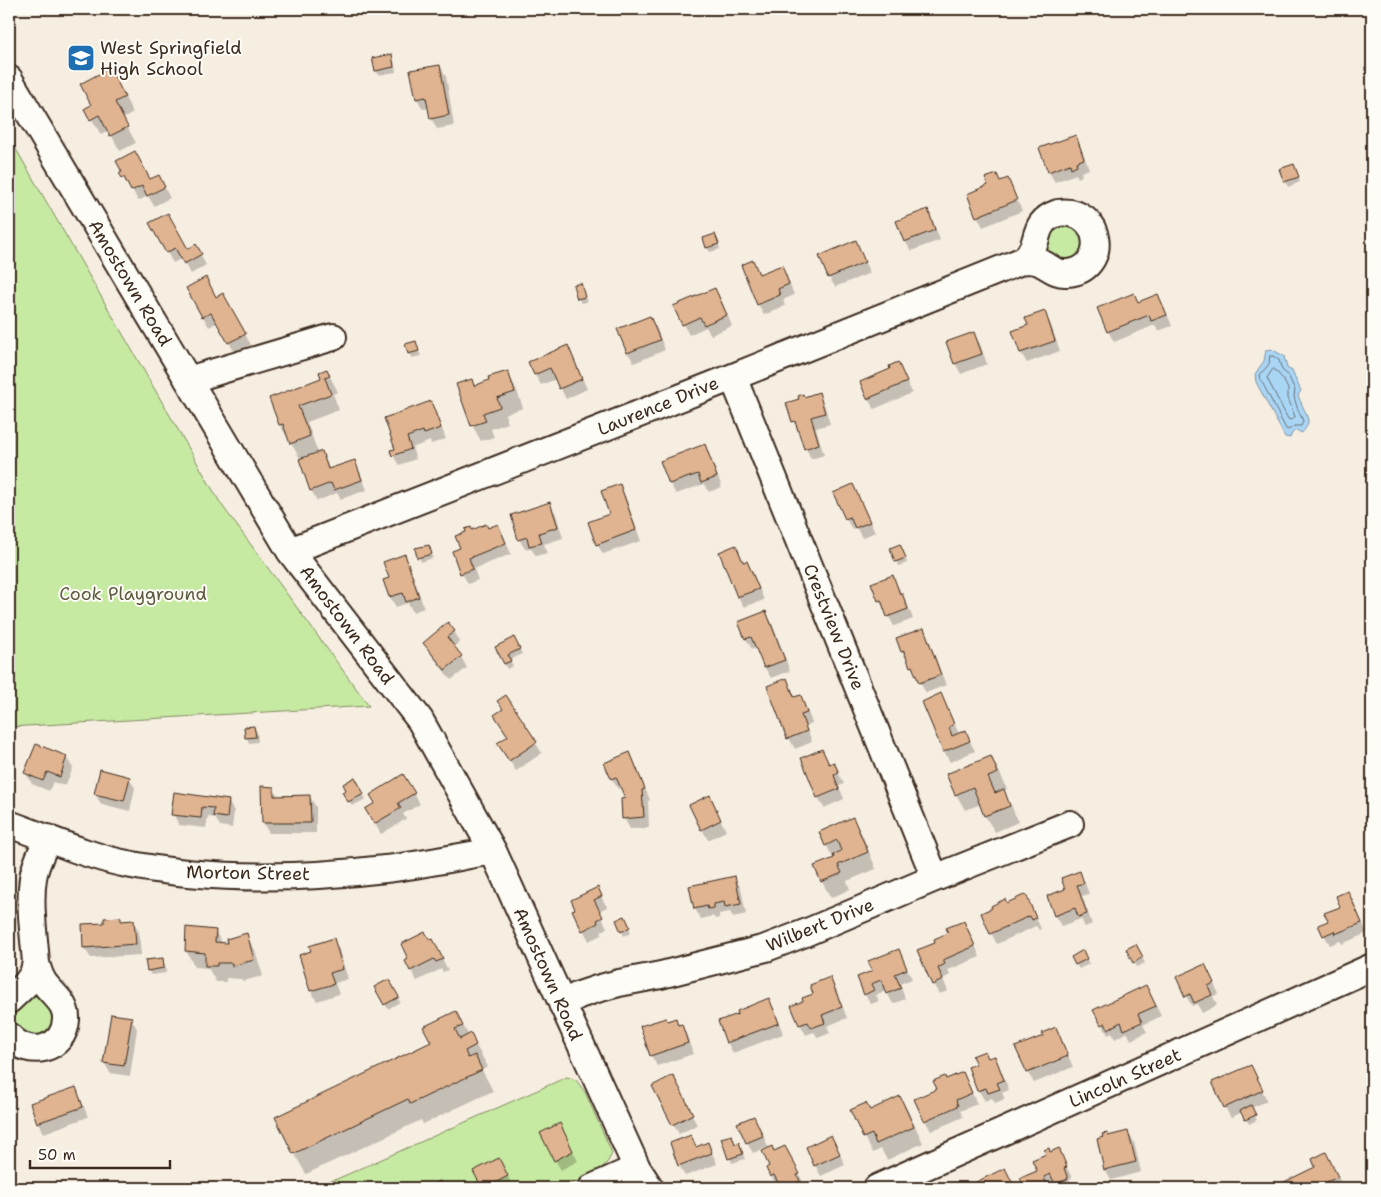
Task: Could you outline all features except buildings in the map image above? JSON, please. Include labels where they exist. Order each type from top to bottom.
[{"type":"street","name":"Amostown Road","points":[[9,79],[18,117],[188,380],[290,551],[420,720],[493,851],[643,1178]]},
{"type":"street","name":"Laurence Drive","points":[[290,551],[733,377],[1024,260]]},
{"type":"street","points":[[188,380],[333,337]]},
{"type":"street","name":"Crestview Drive","points":[[733,377],[936,878]]},
{"type":"street","name":"Morton Street","points":[[9,824],[125,864],[169,871],[224,876],[288,876],[369,870],[421,864],[493,851]]},
{"type":"street","name":"Wilbert Drive","points":[[562,1004],[579,995],[597,989],[766,948],[1070,824]]},
{"type":"street","points":[[9,1036],[17,1044],[28,1049],[46,1047],[60,1036],[66,1019],[64,1007],[58,997],[44,983],[36,963],[32,903],[33,877],[48,838]]},
{"type":"street","points":[[9,1000],[26,984],[36,963]]},
{"type":"street","name":"Lincoln Street","points":[[877,1188],[1372,967]]},
{"type":"street","points":[[592,1188],[643,1178]]},
{"type":"green space","name":"Cook Playground","points":[[13,144],[221,504],[369,706],[9,727],[9,146]]},
{"type":"green space","points":[[1065,222],[1086,235],[1083,256],[1063,264],[1047,251],[1046,244],[1048,231]]},
{"type":"green space","points":[[35,996],[47,1001],[56,1020],[49,1032],[36,1038],[17,1029],[12,1019],[16,1008],[20,1004]]},
{"type":"green space","points":[[567,1077],[576,1080],[585,1092],[612,1153],[609,1160],[598,1171],[576,1182],[561,1188],[304,1188],[337,1179]]},
{"type":"water","points":[[1271,349],[1284,356],[1287,368],[1292,371],[1301,391],[1298,395],[1308,420],[1302,433],[1296,430],[1290,438],[1285,437],[1256,382],[1255,374],[1264,361],[1266,350]]},
{"type":"place","name":"West Springfield High School","points":[[81,58]]}]
